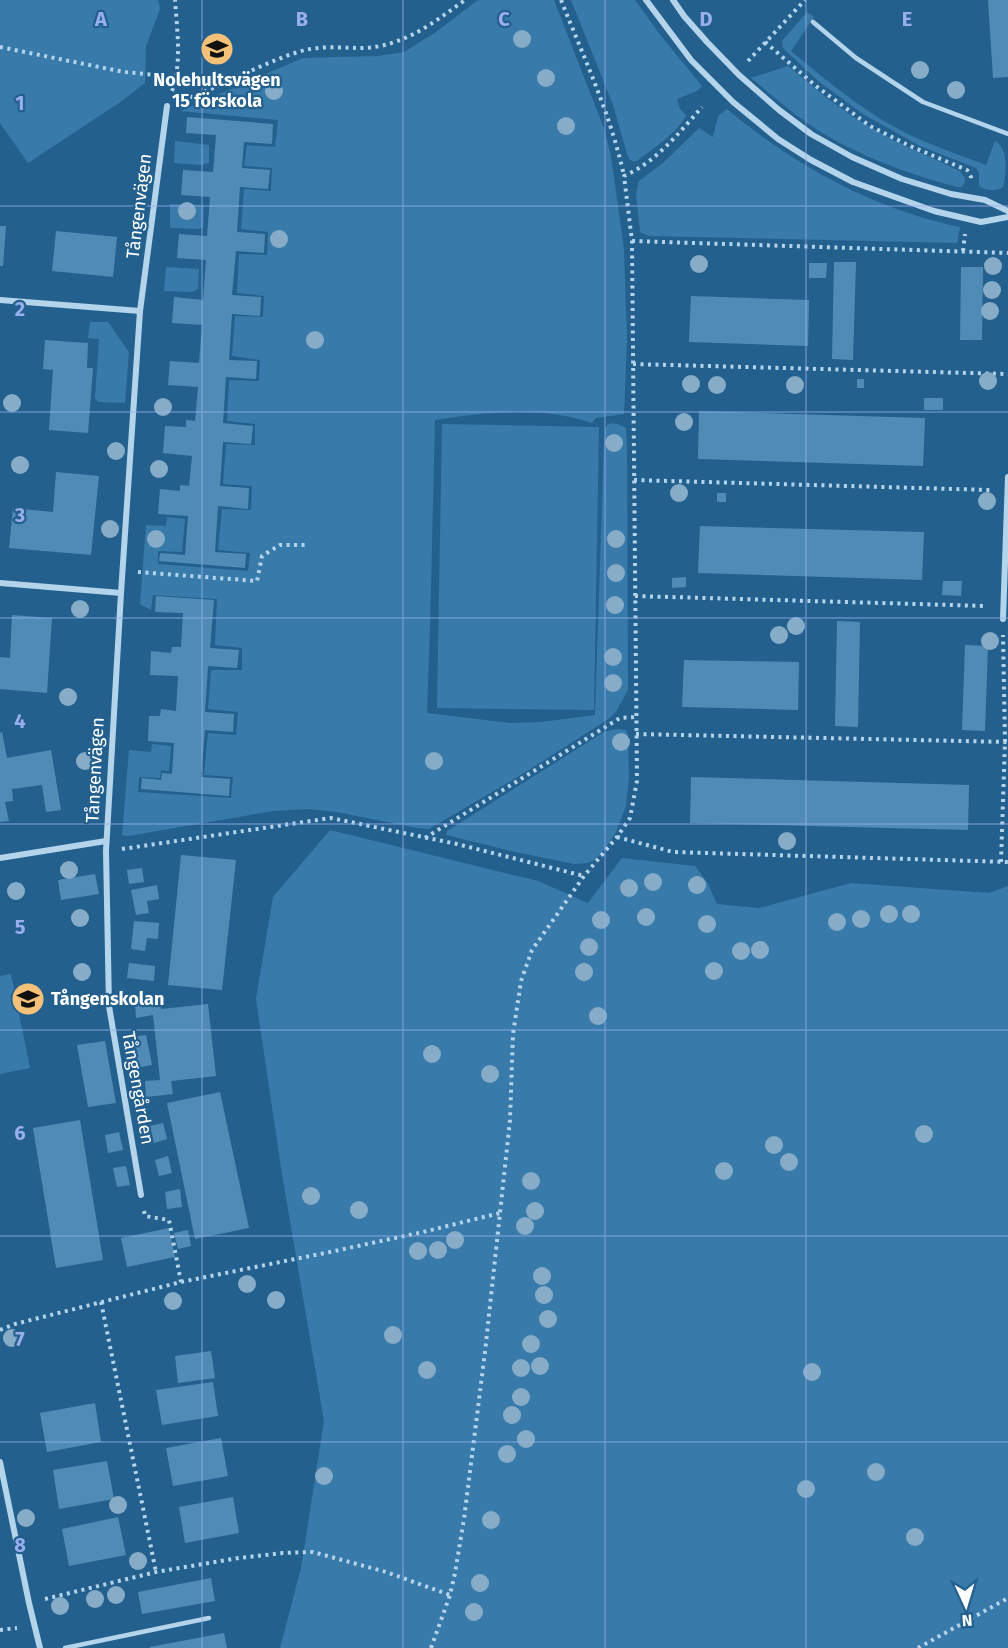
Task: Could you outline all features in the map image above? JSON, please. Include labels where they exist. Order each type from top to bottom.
[{"type":"street","points":[[646,0],[691,60],[733,102],[778,139],[811,160],[853,182],[934,211],[981,222],[1008,217]]},
{"type":"street","points":[[673,0],[684,16],[739,75],[811,134],[852,157],[902,179],[951,194],[986,200],[1008,211]]},
{"type":"street","name":"Tångenvägen","points":[[0,858],[106,841],[140,311],[167,106]]},
{"type":"street","points":[[0,300],[140,311]]},
{"type":"street","points":[[1003,619],[1008,477]]},
{"type":"street","points":[[0,583],[121,593]]},
{"type":"street","name":"Tångengården","points":[[106,841],[109,1006],[141,1195]]},
{"type":"street","points":[[0,1462],[40,1648]]},
{"type":"lane","points":[[813,22],[856,58],[923,102],[1008,134]]},
{"type":"lane","points":[[64,1648],[209,1618]]},
{"type":"path","points":[[167,106],[177,77],[178,45],[175,0]]},
{"type":"path","points":[[167,106],[300,51],[332,47],[364,48],[393,44],[421,31],[465,0]]},
{"type":"path","points":[[431,1648],[450,1595],[464,1519],[510,1120],[513,1034],[520,981],[532,950],[584,876],[630,818],[637,781],[632,241],[624,176],[617,145],[561,0]]},
{"type":"path","points":[[746,63],[805,0]]},
{"type":"path","points":[[765,42],[816,86],[870,126],[967,170],[971,177],[971,198]]},
{"type":"path","points":[[0,47],[124,72],[177,77]]},
{"type":"path","points":[[624,176],[652,159],[702,107]]},
{"type":"path","points":[[963,251],[967,219]]},
{"type":"path","points":[[632,241],[1008,253]]},
{"type":"path","points":[[633,364],[1008,374]]},
{"type":"path","points":[[634,480],[1008,490]]},
{"type":"path","points":[[122,571],[257,581],[262,556],[280,545],[309,545]]},
{"type":"path","points":[[635,596],[1003,607]]},
{"type":"path","points":[[1001,862],[1006,742],[1003,619]]},
{"type":"path","points":[[425,838],[620,718],[636,717]]},
{"type":"path","points":[[636,734],[1006,742]]},
{"type":"path","points":[[106,851],[331,819],[457,844],[584,876]]},
{"type":"path","points":[[617,837],[673,852],[1008,862]]},
{"type":"path","points":[[141,1195],[145,1216],[169,1220],[181,1282]]},
{"type":"path","points":[[0,1330],[15,1324],[181,1282],[342,1250],[500,1213]]},
{"type":"path","points":[[101,1302],[156,1572]]},
{"type":"path","points":[[29,1603],[156,1572],[239,1558],[313,1552],[386,1572],[450,1595]]},
{"type":"path","points":[[918,1648],[1008,1598]]},
{"type":"shaded area","points":[[0,0],[158,0],[160,9],[146,46],[145,83],[119,103],[28,163],[0,123]]},
{"type":"shaded area","points":[[478,0],[554,0],[605,131],[611,156],[624,249],[627,339],[624,414],[596,418],[592,423],[534,412],[494,413],[435,420],[427,713],[511,723],[541,722],[595,715],[604,443],[605,429],[612,423],[626,428],[628,690],[616,712],[607,720],[521,775],[429,829],[337,812],[307,809],[273,811],[128,836],[122,835],[129,750],[151,752],[152,744],[171,746],[169,771],[161,770],[160,778],[139,777],[138,792],[231,798],[233,777],[204,775],[208,733],[236,735],[238,712],[208,709],[211,670],[242,670],[242,648],[215,645],[217,599],[153,595],[151,610],[140,604],[146,525],[166,526],[167,517],[185,519],[182,552],[158,551],[158,564],[248,571],[250,553],[218,550],[222,509],[251,510],[252,486],[223,484],[226,444],[255,445],[255,424],[227,421],[229,380],[259,381],[260,360],[232,356],[235,316],[263,317],[264,296],[237,293],[239,254],[267,255],[268,232],[241,229],[244,189],[271,191],[272,168],[244,166],[247,145],[275,147],[278,120],[180,111],[303,58],[378,56],[404,52],[436,32]]},
{"type":"shaded area","points":[[571,0],[635,0],[702,86],[697,91],[677,99],[680,109],[686,115],[682,122],[664,140],[637,161],[629,159],[613,105]]},
{"type":"shaded area","points":[[807,12],[814,17],[791,51],[869,111],[921,140],[986,165],[996,141],[1003,149],[1006,161],[1003,187],[994,190],[982,188],[979,186],[979,173],[976,168],[920,146],[863,114],[818,81],[783,48],[782,41]]},
{"type":"shaded area","points":[[788,66],[853,117],[895,141],[960,171],[965,178],[962,187],[906,171],[840,143],[805,121],[751,78]]},
{"type":"shaded area","points":[[727,109],[780,149],[836,182],[896,209],[960,227],[957,243],[649,236],[640,232],[636,194],[639,181],[664,162],[699,128],[713,137],[718,116]]},
{"type":"shaded area","points":[[175,141],[209,145],[209,163],[201,165],[174,163]]},
{"type":"shaded area","points":[[170,204],[204,205],[203,227],[198,229],[170,228]]},
{"type":"shaded area","points":[[166,267],[199,269],[198,289],[192,292],[164,291]]},
{"type":"shaded area","points":[[90,322],[108,322],[129,352],[125,403],[98,402],[95,398],[99,339],[88,338]]},
{"type":"shaded area","points":[[442,424],[599,427],[594,710],[437,708]]},
{"type":"shaded area","points":[[616,729],[626,730],[628,735],[629,778],[626,806],[616,832],[595,860],[574,864],[446,835],[447,831],[604,732]]},
{"type":"shaded area","points":[[330,830],[538,881],[588,903],[622,858],[695,866],[707,882],[717,904],[759,908],[851,883],[989,893],[1008,886],[1008,1648],[280,1648],[301,1568],[324,1421],[281,1168],[256,999],[273,897]]},
{"type":"shaded area","points":[[11,974],[30,1068],[0,1074],[0,976]]},
{"type":"building","points":[[988,0],[1008,0],[1008,77],[993,78]]},
{"type":"building","points":[[187,117],[273,124],[272,144],[244,142],[242,168],[270,170],[268,189],[240,187],[237,232],[265,234],[264,253],[236,251],[232,295],[261,297],[260,316],[232,314],[229,360],[257,361],[256,379],[226,377],[223,423],[253,426],[251,444],[223,442],[220,486],[249,488],[248,509],[218,506],[215,552],[246,554],[245,568],[159,561],[160,553],[185,555],[188,516],[158,514],[160,489],[180,491],[180,485],[189,486],[192,456],[163,453],[165,426],[186,427],[186,420],[195,421],[198,387],[168,385],[170,361],[199,363],[202,325],[172,323],[174,297],[203,300],[206,260],[177,258],[179,234],[207,236],[210,197],[181,195],[183,170],[213,172],[216,135],[186,133]]},
{"type":"building","points":[[0,226],[6,226],[3,266],[0,266]]},
{"type":"building","points":[[56,231],[117,237],[113,277],[52,271]]},
{"type":"building","points":[[834,262],[856,262],[853,360],[832,359]]},
{"type":"building","points":[[809,263],[827,263],[826,278],[809,278]]},
{"type":"building","points":[[961,267],[983,267],[982,340],[960,340]]},
{"type":"building","points":[[691,296],[809,300],[808,346],[689,342]]},
{"type":"building","points":[[45,340],[88,343],[87,368],[93,368],[88,433],[49,430],[53,370],[43,369]]},
{"type":"building","points":[[857,379],[864,379],[864,388],[857,388]]},
{"type":"building","points":[[924,398],[943,398],[943,410],[924,410]]},
{"type":"building","points":[[699,411],[925,418],[923,466],[698,459]]},
{"type":"building","points":[[56,472],[99,476],[91,555],[9,548],[13,508],[53,512]]},
{"type":"building","points":[[717,493],[726,493],[726,502],[717,502]]},
{"type":"building","points":[[700,526],[924,532],[922,580],[698,573]]},
{"type":"building","points":[[686,577],[686,587],[672,588],[672,578]]},
{"type":"building","points":[[943,581],[962,581],[961,596],[942,595]]},
{"type":"building","points":[[156,596],[214,600],[210,648],[239,650],[237,668],[208,666],[205,712],[234,714],[233,732],[205,730],[201,777],[230,779],[229,796],[141,789],[142,778],[161,780],[162,773],[172,774],[174,743],[148,741],[149,716],[160,716],[161,709],[176,711],[178,676],[150,675],[151,651],[171,653],[172,647],[181,647],[183,613],[155,612]]},
{"type":"building","points":[[12,615],[52,618],[47,693],[0,689],[0,657],[10,658]]},
{"type":"building","points":[[837,621],[860,622],[858,727],[835,726]]},
{"type":"building","points":[[965,645],[988,646],[985,731],[962,730]]},
{"type":"building","points":[[684,660],[799,662],[798,710],[682,707]]},
{"type":"building","points":[[2,732],[7,758],[51,750],[61,810],[46,812],[42,785],[12,789],[13,801],[5,802],[9,821],[0,822],[0,733]]},
{"type":"building","points":[[691,777],[969,785],[968,830],[690,823]]},
{"type":"building","points":[[181,855],[236,860],[222,990],[168,985]]},
{"type":"building","points":[[142,868],[144,882],[129,884],[127,870]]},
{"type":"building","points":[[95,874],[99,894],[61,900],[58,880]]},
{"type":"building","points":[[157,885],[159,899],[147,901],[149,913],[136,915],[131,890]]},
{"type":"building","points":[[134,921],[159,923],[158,939],[147,938],[145,951],[131,949]]},
{"type":"building","points":[[129,963],[155,966],[154,981],[127,978]]},
{"type":"building","points":[[160,999],[161,1009],[208,1004],[216,1076],[171,1081],[173,1094],[146,1097],[145,1081],[160,1080],[153,1015],[136,1018],[135,1001]]},
{"type":"building","points":[[146,1035],[152,1065],[137,1068],[131,1037]]},
{"type":"building","points":[[105,1041],[116,1103],[88,1107],[77,1045]]},
{"type":"building","points":[[220,1092],[249,1228],[195,1239],[167,1103]]},
{"type":"building","points":[[80,1120],[103,1260],[56,1268],[33,1128]]},
{"type":"building","points":[[163,1123],[167,1139],[154,1143],[150,1126]]},
{"type":"building","points":[[119,1132],[123,1150],[108,1153],[105,1135]]},
{"type":"building","points":[[168,1156],[172,1173],[159,1176],[155,1160]]},
{"type":"building","points":[[126,1166],[130,1185],[117,1187],[113,1168]]},
{"type":"building","points":[[180,1189],[182,1207],[167,1209],[165,1192]]},
{"type":"building","points":[[169,1228],[175,1257],[127,1267],[121,1238]]},
{"type":"building","points":[[188,1230],[191,1246],[178,1249],[174,1233]]},
{"type":"building","points":[[211,1351],[215,1378],[178,1383],[175,1356]]},
{"type":"building","points":[[213,1382],[218,1416],[162,1425],[156,1390]]},
{"type":"building","points":[[95,1403],[101,1442],[47,1452],[40,1413]]},
{"type":"building","points":[[221,1438],[228,1476],[173,1486],[166,1448]]},
{"type":"building","points":[[107,1461],[114,1499],[59,1509],[53,1470]]},
{"type":"building","points":[[233,1497],[239,1533],[185,1543],[179,1507]]},
{"type":"building","points":[[118,1517],[126,1555],[69,1566],[62,1529]]},
{"type":"building","points":[[211,1578],[215,1601],[142,1614],[138,1592]]},
{"type":"building","points":[[224,1633],[227,1648],[150,1648],[150,1647]]},
{"type":"place","name":"Nolehultsvägen 15 förskola","points":[[217,49]]},
{"type":"place","name":"Tångenskolan","points":[[28,999]]}]
